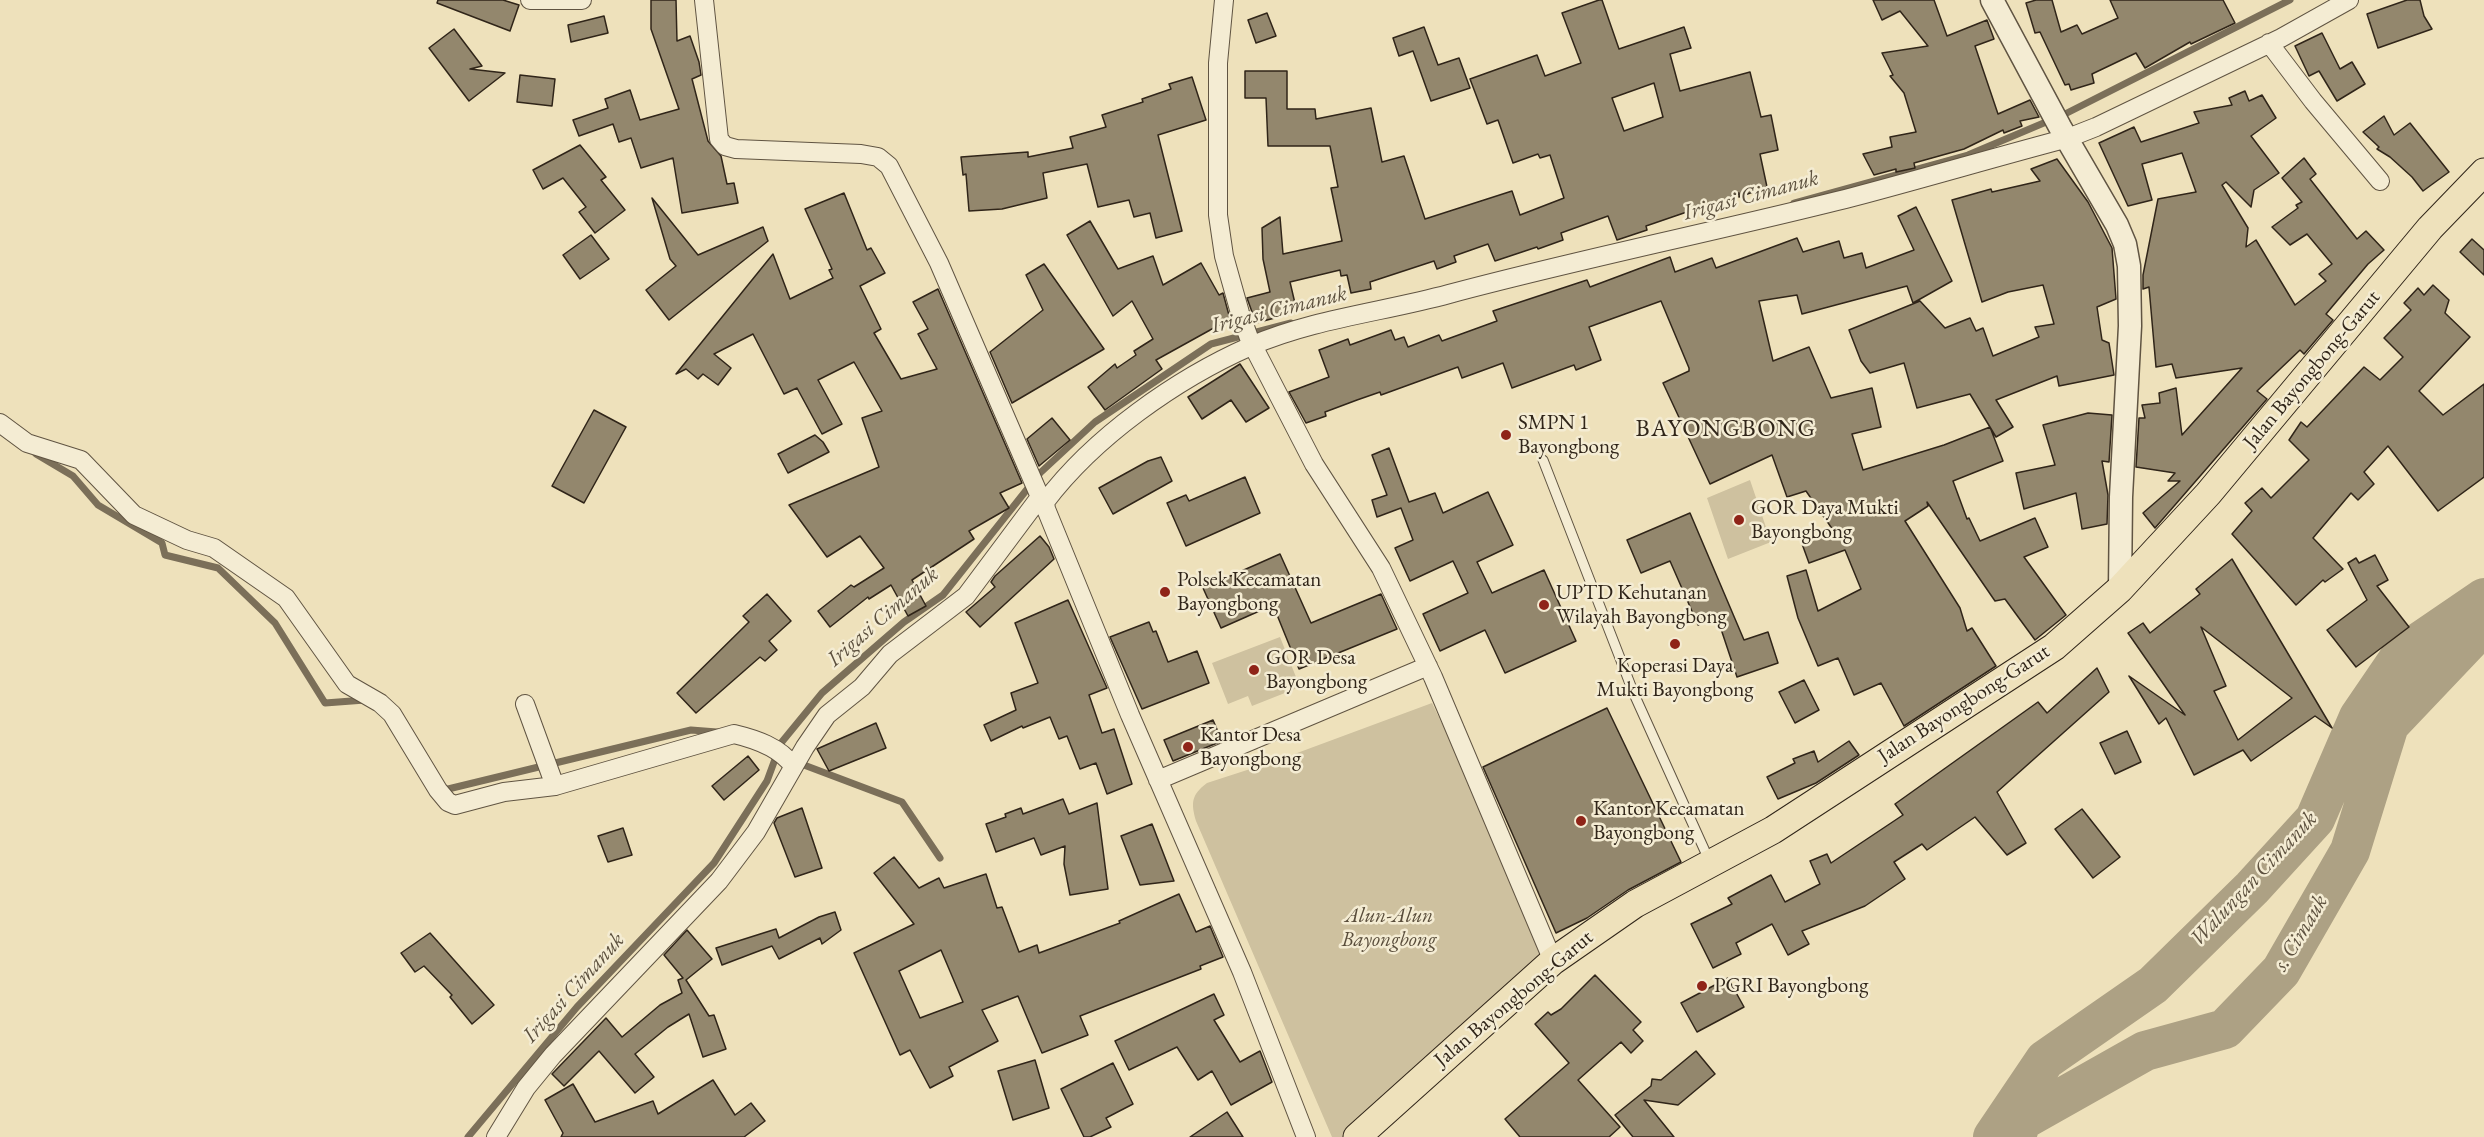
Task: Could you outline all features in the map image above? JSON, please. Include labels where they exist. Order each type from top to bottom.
[{"type":"main road","name":"Jalan Bayongbong-Garut","points":[[1357,1137],[1553,961],[1635,904],[1773,830],[2054,647],[2120,589],[2208,494],[2430,228],[2484,172]]},
{"type":"street","points":[[530,0],[582,0]]},
{"type":"street","points":[[704,0],[719,138],[725,147],[736,150],[861,154],[878,158],[889,166],[939,262],[1029,468],[1158,780],[1242,972],[1306,1137]]},
{"type":"street","points":[[1224,0],[1216,108],[1218,215],[1227,274],[1240,313],[1251,341],[1314,464],[1381,568],[1428,666],[1553,961]]},
{"type":"street","points":[[1992,0],[2117,225],[2125,244],[2129,266],[2130,326],[2121,497],[2120,589]]},
{"type":"street","points":[[496,1137],[526,1089],[553,1055],[719,881],[756,832],[793,763],[827,715],[862,687],[890,654],[966,596],[1041,496],[1058,485],[1103,440],[1182,382],[1251,341],[1426,301],[1562,264],[1856,196],[2064,132],[2096,128],[2269,43],[2349,0]]},
{"type":"street","points":[[2269,43],[2313,101],[2380,181]]},
{"type":"street","points":[[0,423],[27,443],[81,460],[134,515],[176,536],[214,548],[286,598],[347,684],[380,703],[392,714],[425,770],[448,802],[455,805],[504,792],[555,786],[734,734],[753,738],[773,748],[793,763]]},
{"type":"street","points":[[1158,780],[1428,666]]},
{"type":"street","points":[[525,704],[555,786]]},
{"type":"lane","points":[[1543,460],[1634,694],[1710,862]]},
{"type":"green space","name":"GOR Daya Mukti Bayongbong","points":[[1750,480],[1771,542],[1728,559],[1707,498]]},
{"type":"green space","name":"GOR Desa Bayongbong","points":[[1280,637],[1300,687],[1252,706],[1248,696],[1228,704],[1212,663]]},
{"type":"green space","name":"Alun-Alun Bayongbong","points":[[1432,703],[1557,961],[1359,1137],[1332,1137],[1196,821],[1193,809],[1194,800],[1198,791],[1207,783],[1281,759]]},
{"type":"building","points":[[438,0],[503,0],[519,5],[510,31],[437,3]]},
{"type":"building","points":[[651,0],[676,0],[677,41],[690,36],[701,75],[692,79],[708,141],[721,156],[727,184],[734,183],[738,203],[682,213],[673,158],[641,168],[631,138],[619,142],[613,124],[579,136],[573,120],[608,108],[605,99],[630,90],[640,120],[679,109],[651,29]]},
{"type":"building","points":[[1602,0],[1619,49],[1684,27],[1691,48],[1670,54],[1680,91],[1750,72],[1761,117],[1771,115],[1778,150],[1760,154],[1767,187],[1739,197],[1739,193],[1714,205],[1713,203],[1646,226],[1647,230],[1617,240],[1608,216],[1561,233],[1563,240],[1538,249],[1537,247],[1495,261],[1488,244],[1454,256],[1456,262],[1437,269],[1434,261],[1370,282],[1371,289],[1351,293],[1347,275],[1341,276],[1340,270],[1290,282],[1297,312],[1256,323],[1247,298],[1270,292],[1263,259],[1262,228],[1280,217],[1283,254],[1342,241],[1331,188],[1338,187],[1330,146],[1268,146],[1266,98],[1245,98],[1245,71],[1287,71],[1287,109],[1315,109],[1316,119],[1371,108],[1382,162],[1404,156],[1425,219],[1512,191],[1520,215],[1564,198],[1550,155],[1540,158],[1538,154],[1513,163],[1498,120],[1487,124],[1470,79],[1537,55],[1545,76],[1581,63],[1562,13]],"holes":[[[1654,83],[1663,117],[1624,131],[1612,98]]]},
{"type":"building","points":[[1873,0],[1934,0],[1947,36],[1987,20],[1994,39],[1975,46],[1998,114],[2030,100],[2039,117],[2020,121],[2022,126],[2004,133],[2003,130],[1964,149],[1914,163],[1915,168],[1896,172],[1896,169],[1874,175],[1863,154],[1892,147],[1890,137],[1916,132],[1904,93],[1890,76],[1893,75],[1882,53],[1928,46],[1900,11],[1882,20]]},
{"type":"building","points":[[2036,0],[2052,0],[2061,32],[2077,25],[2082,34],[2118,18],[2110,0],[2223,0],[2235,23],[2191,44],[2190,42],[2145,68],[2136,53],[2092,74],[2094,83],[2071,90],[2069,84],[2065,85],[2040,32],[2035,33],[2026,3]]},
{"type":"building","points":[[2407,0],[2420,0],[2424,16],[2432,29],[2378,48],[2367,14]]},
{"type":"building","points":[[1267,13],[1276,36],[1256,43],[1248,20]]},
{"type":"building","points":[[604,16],[608,33],[571,42],[568,25]]},
{"type":"building","points":[[1424,27],[1438,65],[1459,58],[1470,88],[1431,101],[1413,51],[1399,56],[1393,38]]},
{"type":"building","points":[[454,29],[482,66],[470,69],[505,73],[469,101],[429,48]]},
{"type":"building","points":[[2322,33],[2340,69],[2352,62],[2365,84],[2337,101],[2319,71],[2309,76],[2295,46]]},
{"type":"building","points":[[520,75],[555,79],[552,106],[517,102]]},
{"type":"building","points":[[1192,77],[1206,120],[1158,135],[1182,231],[1156,238],[1150,213],[1134,217],[1129,200],[1098,207],[1087,164],[1043,173],[1047,198],[1002,209],[969,211],[966,174],[963,175],[961,157],[1028,152],[1028,157],[1073,148],[1070,137],[1106,127],[1102,115],[1143,102],[1142,99],[1171,89],[1169,84]]},
{"type":"building","points":[[2245,91],[2249,101],[2262,95],[2276,118],[2251,136],[2279,173],[2254,190],[2251,207],[2226,182],[2222,185],[2248,228],[2246,247],[2256,240],[2295,305],[2326,281],[2319,274],[2332,264],[2307,234],[2290,245],[2272,227],[2298,208],[2296,205],[2302,202],[2282,178],[2304,158],[2316,174],[2310,179],[2357,239],[2366,231],[2384,250],[2368,264],[2326,314],[2333,320],[2304,354],[2300,350],[2257,391],[2267,399],[2155,528],[2143,513],[2180,481],[2168,481],[2175,473],[2136,467],[2139,418],[2145,418],[2142,405],[2160,403],[2159,393],[2176,388],[2182,435],[2242,368],[2176,378],[2172,364],[2156,367],[2149,287],[2143,289],[2143,275],[2158,199],[2196,192],[2182,153],[2142,164],[2152,200],[2128,206],[2099,143],[2134,127],[2141,142],[2199,123],[2194,112],[2232,105],[2229,98]]},
{"type":"building","points":[[2384,116],[2394,135],[2410,123],[2449,172],[2423,191],[2412,177],[2390,157],[2377,149],[2379,147],[2363,132]]},
{"type":"building","points":[[580,145],[606,177],[601,180],[625,210],[595,233],[579,212],[586,207],[563,178],[543,189],[533,170]]},
{"type":"building","points":[[2057,159],[2088,202],[2112,248],[2116,299],[2097,307],[2102,340],[2109,343],[2114,375],[2059,386],[2057,376],[1996,400],[2013,427],[1996,437],[1970,394],[1917,408],[1904,363],[1870,373],[1861,361],[1849,330],[1920,301],[1945,328],[1970,318],[1976,331],[1983,328],[1993,356],[2039,337],[2035,327],[2054,324],[2043,285],[2008,292],[1982,302],[1952,200],[1991,189],[1992,192],[2040,181],[2031,169]]},
{"type":"building","points":[[844,193],[867,250],[871,248],[885,273],[860,286],[881,329],[874,333],[901,379],[937,369],[918,334],[928,329],[913,302],[938,289],[1022,483],[1000,493],[1009,508],[969,531],[974,539],[912,580],[926,606],[908,616],[891,585],[869,599],[868,597],[830,627],[818,611],[851,585],[854,587],[884,568],[860,536],[827,557],[789,505],[879,467],[862,418],[882,411],[854,362],[818,380],[842,424],[822,434],[797,388],[784,394],[753,334],[714,354],[731,368],[718,385],[703,374],[698,379],[686,369],[676,374],[773,254],[790,299],[833,278],[829,270],[832,269],[805,209]]},
{"type":"building","points":[[652,198],[698,255],[763,227],[768,241],[669,320],[646,290],[676,266],[670,259]]},
{"type":"building","points":[[1916,207],[1952,281],[1913,303],[1907,286],[1802,314],[1797,295],[1759,301],[1773,361],[1809,347],[1831,398],[1872,388],[1881,427],[1852,434],[1863,470],[1944,445],[1990,427],[2003,461],[1953,481],[1967,519],[1969,518],[1980,541],[2035,518],[2048,547],[2024,557],[2066,615],[2035,640],[2005,599],[1995,601],[1927,502],[1928,506],[1905,521],[1960,608],[1967,631],[1972,628],[1996,666],[1904,726],[1881,683],[1854,695],[1838,658],[1818,666],[1798,618],[1787,576],[1806,570],[1818,611],[1861,589],[1845,550],[1809,563],[1801,541],[1833,530],[1806,491],[1787,497],[1772,455],[1710,484],[1663,383],[1689,371],[1689,368],[1661,301],[1589,327],[1601,360],[1576,370],[1574,365],[1512,388],[1503,363],[1462,378],[1458,367],[1381,395],[1380,392],[1357,400],[1325,412],[1326,416],[1306,423],[1289,392],[1329,377],[1319,350],[1348,339],[1350,345],[1391,330],[1395,340],[1404,337],[1408,347],[1439,335],[1442,341],[1497,321],[1493,311],[1587,280],[1590,287],[1670,257],[1675,272],[1712,258],[1716,268],[1797,238],[1803,252],[1839,241],[1844,258],[1862,253],[1866,268],[1914,250],[1898,216]]},
{"type":"building","points":[[1090,221],[1118,269],[1153,256],[1163,285],[1201,263],[1219,295],[1223,293],[1230,319],[1156,360],[1162,369],[1105,410],[1088,387],[1115,364],[1117,368],[1136,355],[1134,351],[1153,339],[1132,301],[1113,316],[1067,235]]},
{"type":"building","points":[[591,235],[609,259],[580,279],[563,255]]},
{"type":"building","points":[[2472,239],[2484,250],[2484,275],[2460,252]]},
{"type":"building","points":[[1044,264],[1104,349],[1012,403],[990,352],[1043,310],[1026,275]]},
{"type":"building","points":[[2433,285],[2449,300],[2445,313],[2470,337],[2419,391],[2443,415],[2484,384],[2484,477],[2438,511],[2388,446],[2364,472],[2374,484],[2358,500],[2351,493],[2313,538],[2343,569],[2325,582],[2323,580],[2296,605],[2232,534],[2252,511],[2245,503],[2262,488],[2271,498],[2309,460],[2289,440],[2301,422],[2307,427],[2364,367],[2380,380],[2403,357],[2384,338],[2411,310],[2404,303],[2418,288],[2424,295]]},
{"type":"building","points":[[1240,364],[1269,408],[1246,422],[1231,400],[1202,419],[1188,397]]},
{"type":"building","points":[[594,410],[626,427],[584,503],[552,486]]},
{"type":"building","points":[[2088,413],[2112,415],[2109,462],[2102,461],[2108,495],[2107,524],[2082,529],[2076,493],[2024,509],[2016,473],[2055,465],[2043,425]]},
{"type":"building","points":[[1052,418],[1070,440],[1039,466],[1027,439]]},
{"type":"building","points":[[815,435],[829,452],[788,473],[778,454]]},
{"type":"building","points":[[1389,448],[1409,502],[1435,493],[1443,513],[1488,492],[1513,545],[1477,562],[1492,593],[1544,570],[1576,641],[1505,673],[1485,630],[1440,651],[1423,614],[1468,593],[1453,561],[1410,581],[1395,548],[1413,540],[1401,508],[1377,517],[1372,500],[1387,495],[1372,455]]},
{"type":"building","points":[[1161,457],[1172,481],[1113,514],[1099,488],[1148,461]]},
{"type":"building","points":[[1245,477],[1260,513],[1186,546],[1167,503],[1186,495],[1189,501]]},
{"type":"building","points":[[1690,513],[1744,640],[1768,632],[1778,663],[1737,677],[1717,617],[1698,625],[1670,561],[1641,573],[1627,540]]},
{"type":"building","points":[[1040,536],[1049,547],[1054,559],[980,627],[966,612],[995,587],[991,582],[995,576]]},
{"type":"building","points":[[1280,554],[1311,623],[1381,594],[1397,629],[1299,669],[1273,605],[1221,628],[1203,588]]},
{"type":"building","points":[[2375,555],[2388,580],[2377,586],[2409,627],[2356,667],[2327,630],[2367,600],[2348,563],[2356,558],[2359,563]]},
{"type":"building","points":[[2232,559],[2332,728],[2315,716],[2251,761],[2243,750],[2194,775],[2166,718],[2159,724],[2129,676],[2185,715],[2128,633],[2143,623],[2150,633],[2200,594],[2196,589]],"holes":[[[2201,627],[2292,698],[2238,740],[2214,691],[2226,686]]]},
{"type":"building","points":[[767,594],[791,621],[769,641],[777,650],[765,661],[760,657],[696,713],[677,693],[749,622],[743,616]]},
{"type":"building","points":[[1068,600],[1107,688],[1089,695],[1102,733],[1114,729],[1132,784],[1107,794],[1096,763],[1080,769],[1067,736],[1059,739],[1050,717],[1023,728],[1022,726],[991,741],[984,725],[1016,710],[1011,693],[1038,683],[1015,623]]},
{"type":"building","points":[[1149,622],[1153,632],[1156,631],[1168,662],[1197,651],[1209,683],[1142,709],[1110,637]]},
{"type":"building","points":[[2097,668],[2109,692],[1997,792],[2026,843],[2007,855],[1975,817],[1927,850],[1922,844],[1894,862],[1905,879],[1865,906],[1802,931],[1809,944],[1788,955],[1772,924],[1736,943],[1741,954],[1713,968],[1691,924],[1732,904],[1728,898],[1771,875],[1785,902],[1820,884],[1810,861],[1827,854],[1831,863],[1903,815],[1895,804],[2038,702],[2047,713]]},
{"type":"building","points":[[1804,680],[1819,710],[1795,723],[1779,692]]},
{"type":"building","name":"Kantor Kecamatan Bayongbong","points":[[1607,708],[1681,862],[1628,890],[1587,918],[1556,933],[1483,767]]},
{"type":"building","name":"Kantor Desa Bayongbong","points":[[1213,720],[1222,741],[1173,761],[1164,740]]},
{"type":"building","points":[[876,723],[886,748],[829,771],[817,749]]},
{"type":"building","points":[[2127,731],[2141,762],[2115,774],[2100,743]]},
{"type":"building","points":[[1849,741],[1859,755],[1816,783],[1778,799],[1767,777],[1795,763],[1793,759],[1814,751],[1818,762]]},
{"type":"building","points":[[748,756],[759,770],[724,800],[712,786]]},
{"type":"building","points":[[1063,799],[1069,814],[1097,803],[1108,889],[1070,895],[1064,864],[1065,846],[1041,855],[1034,838],[996,852],[986,824],[1006,817],[1005,814],[1021,808],[1023,814]]},
{"type":"building","points":[[802,808],[822,868],[795,877],[774,823],[777,818]]},
{"type":"building","points":[[2082,809],[2120,857],[2093,878],[2055,829]]},
{"type":"building","points":[[1152,824],[1174,881],[1140,885],[1121,836]]},
{"type":"building","points":[[623,828],[632,855],[608,862],[598,836]]},
{"type":"building","points":[[894,857],[919,888],[939,878],[944,888],[986,874],[997,908],[1002,907],[1019,952],[1037,945],[1039,953],[1120,923],[1119,921],[1179,894],[1196,932],[1210,926],[1223,957],[1200,966],[1201,969],[1080,1016],[1088,1035],[1042,1053],[1018,996],[982,1010],[998,1041],[949,1067],[953,1076],[930,1088],[910,1050],[900,1055],[854,953],[914,924],[874,873]],"holes":[[[941,950],[963,1002],[920,1018],[899,971]]]},
{"type":"building","points":[[835,912],[841,930],[822,944],[820,938],[779,959],[772,946],[722,965],[716,948],[776,929],[779,938],[819,917]]},
{"type":"building","points":[[687,930],[712,959],[686,980],[709,1016],[714,1015],[726,1049],[703,1057],[689,1014],[668,1027],[635,1054],[654,1077],[635,1093],[599,1051],[564,1086],[552,1074],[606,1018],[622,1037],[660,1005],[682,993],[678,980],[683,978],[664,955]]},
{"type":"building","points":[[430,933],[494,1005],[472,1024],[450,997],[452,995],[424,966],[415,972],[401,953]]},
{"type":"building","points":[[1595,975],[1641,1022],[1633,1030],[1643,1041],[1631,1053],[1621,1042],[1578,1080],[1620,1127],[1609,1137],[1520,1137],[1505,1119],[1569,1063],[1535,1024],[1548,1012],[1551,1015],[1561,1009]]},
{"type":"building","points":[[1728,978],[1744,1007],[1697,1032],[1681,1003]]},
{"type":"building","points":[[1214,994],[1224,1015],[1214,1020],[1240,1062],[1260,1051],[1272,1082],[1231,1105],[1212,1071],[1198,1080],[1177,1047],[1129,1070],[1115,1041]]},
{"type":"building","points":[[1696,1051],[1715,1074],[1678,1105],[1644,1100],[1674,1137],[1633,1137],[1615,1115],[1651,1086],[1652,1079],[1661,1080]]},
{"type":"building","points":[[1035,1060],[1049,1108],[1013,1120],[998,1071]]},
{"type":"building","points":[[1113,1063],[1133,1104],[1106,1118],[1111,1127],[1090,1137],[1084,1137],[1061,1089]]},
{"type":"building","points":[[713,1080],[735,1115],[751,1103],[765,1121],[744,1137],[561,1137],[563,1133],[545,1100],[573,1084],[595,1122],[653,1101],[658,1114]]},
{"type":"building","points":[[1227,1112],[1243,1137],[1190,1137]]},
{"type":"waterway","name":"Irigasi Cimanuk","points":[[1794,203],[1968,155],[2065,114],[2290,0]]},
{"type":"waterway","name":"Irigasi Cimanuk","points":[[468,1137],[577,1007],[714,863],[767,781],[781,743],[822,693],[904,622],[943,595],[1040,473],[1095,422],[1211,344],[1291,323]]},
{"type":"waterway","points":[[36,454],[73,476],[98,505],[162,543],[165,555],[218,568],[275,623],[325,703],[365,700]]},
{"type":"waterway","name":"Walungan Cimanuk","points":[[1993,1137],[2045,1060],[2153,985],[2252,888],[2315,819],[2359,717],[2402,654],[2484,598]]},
{"type":"waterway","name":"s. Cimauk","points":[[2016,1137],[2021,1121],[2145,1051],[2225,1029],[2281,971],[2350,851],[2389,725],[2484,625]]},
{"type":"waterway","points":[[443,788],[444,790],[691,730],[717,732]]},
{"type":"waterway","points":[[796,762],[902,802],[940,858]]},
{"type":"place","name":"SMPN 1 Bayongbong","points":[[1506,435]]},
{"type":"place","name":"GOR Daya Mukti Bayongbong","points":[[1739,520]]},
{"type":"place","name":"Polsek Kecamatan Bayongbong","points":[[1165,592]]},
{"type":"place","name":"UPTD Kehutanan Wilayah Bayongbong","points":[[1544,605]]},
{"type":"place","name":"Koperasi Daya Mukti Bayongbong","points":[[1675,644]]},
{"type":"place","name":"GOR Desa Bayongbong","points":[[1254,670]]},
{"type":"place","name":"Kantor Desa Bayongbong","points":[[1188,747]]},
{"type":"place","name":"Kantor Kecamatan Bayongbong","points":[[1581,821]]},
{"type":"place","name":"PGRI Bayongbong","points":[[1702,986]]},
{"type":"district","name":"BAYONGBONG","points":[[1726,429]]}]
